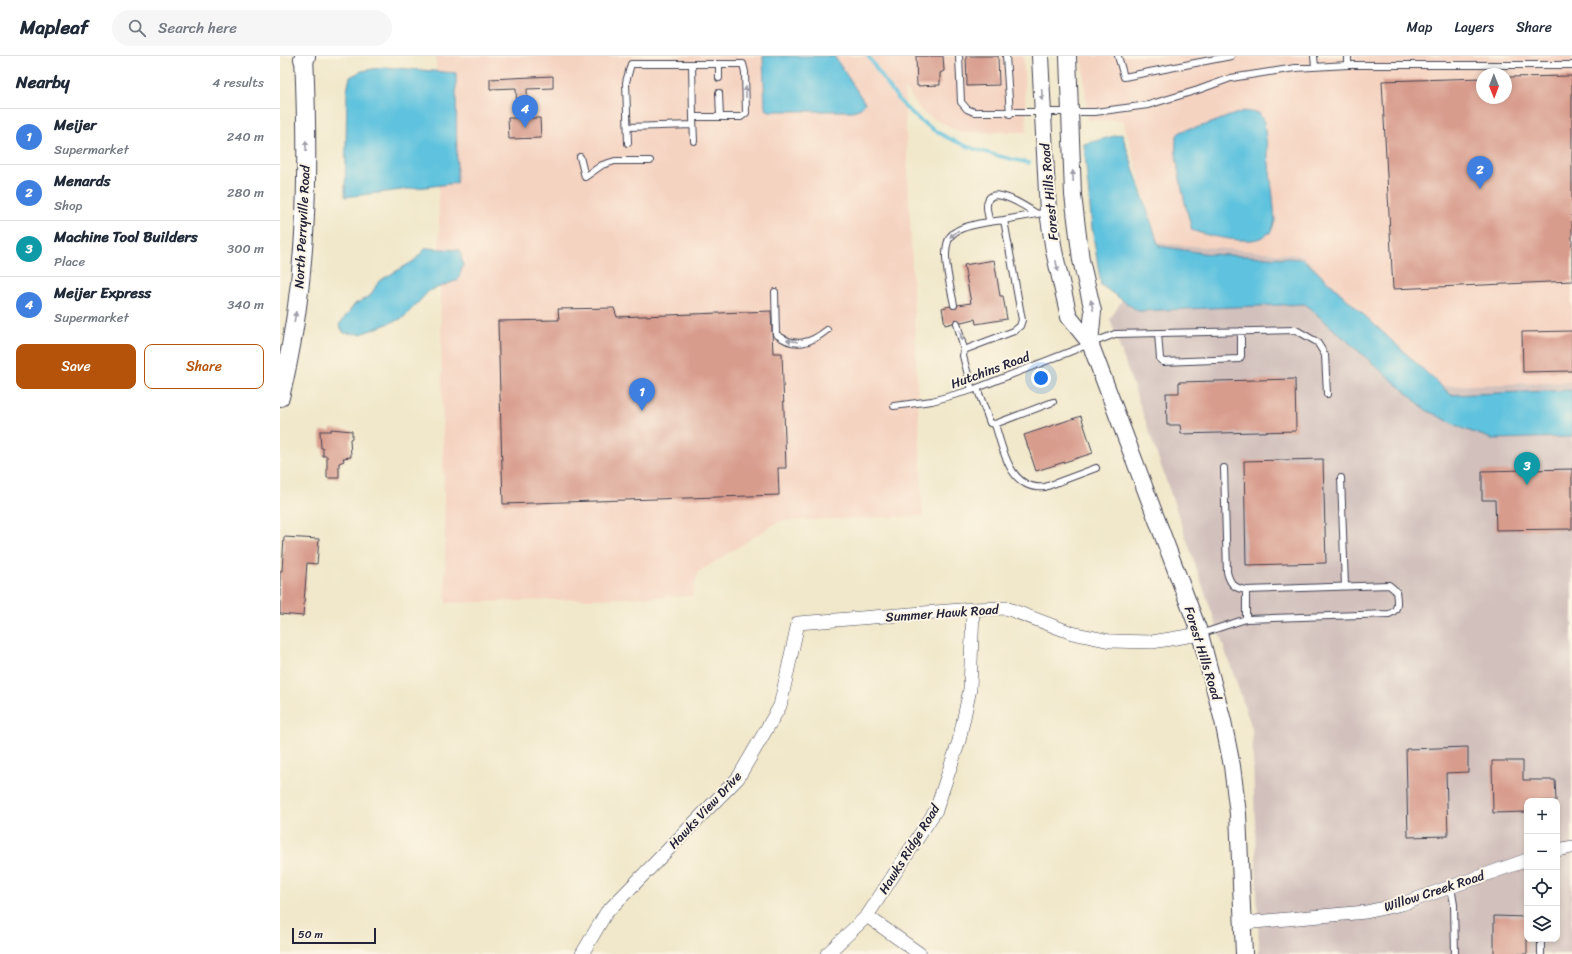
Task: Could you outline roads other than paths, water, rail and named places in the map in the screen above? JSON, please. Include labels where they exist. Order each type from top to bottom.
[{"type":"main road","name":"North Perryville Road","points":[[280,397],[299,298],[304,234],[306,185],[304,57]]},
{"type":"street","name":"Forest Hills Road","points":[[1040,56],[1043,113],[1043,213],[1054,251],[1069,317],[1090,343],[1200,634],[1223,720],[1232,766],[1238,814],[1244,954]]},
{"type":"street","name":"Forest Hills Road","points":[[1068,56],[1073,195],[1081,260],[1093,311],[1090,343]]},
{"type":"street","name":"Summer Hawk Road","points":[[798,623],[973,609],[1006,608],[1072,633],[1110,641],[1152,642],[1200,634]]},
{"type":"street","name":"Hawks Ridge Road","points":[[828,954],[867,916],[936,810],[959,741],[970,689],[973,609]]},
{"type":"street","name":"Hawks View Drive","points":[[582,954],[606,913],[738,778],[780,706],[798,623]]},
{"type":"street","points":[[1560,849],[1572,847]]},
{"type":"street","name":"Willow Creek Road","points":[[1243,923],[1366,912],[1402,904],[1524,861]]},
{"type":"street","points":[[867,916],[920,954]]},
{"type":"lane","points":[[959,56],[961,102],[967,109],[974,112],[1010,114],[1071,113],[1119,110],[1148,105],[1198,90],[1231,78],[1295,68],[1348,65],[1572,65]]},
{"type":"lane","points":[[1006,56],[1010,114]]},
{"type":"lane","points":[[1118,56],[1124,77],[1231,56]]},
{"type":"lane","points":[[1314,56],[1314,67]]},
{"type":"lane","points":[[1348,56],[1348,65]]},
{"type":"lane","points":[[628,143],[626,82],[631,64],[743,64],[745,72],[746,113],[741,117],[693,117]]},
{"type":"lane","points":[[692,64],[694,141]]},
{"type":"lane","points":[[719,64],[719,78]]},
{"type":"lane","points":[[719,93],[720,117]]},
{"type":"lane","points":[[628,127],[693,125]]},
{"type":"lane","points":[[580,157],[585,177],[602,165],[615,161],[650,161]]},
{"type":"lane","points":[[990,222],[987,204],[990,198],[997,194],[1005,195],[1043,213]]},
{"type":"lane","points":[[954,306],[946,258],[946,244],[956,231],[990,222],[1043,213]]},
{"type":"lane","points":[[964,350],[1014,331],[1020,326],[1021,313],[1004,220]]},
{"type":"lane","points":[[775,292],[776,334],[783,339],[796,342],[811,342],[828,330]]},
{"type":"lane","points":[[957,323],[964,350],[963,356],[974,389],[990,422],[994,424],[1007,460],[1018,479],[1027,485],[1037,488],[1045,487],[1096,468]]},
{"type":"lane","name":"Hutchins Road","points":[[894,406],[932,401],[974,389],[1115,334],[1296,330],[1317,342],[1325,355],[1327,394]]},
{"type":"lane","points":[[1158,333],[1160,359],[1163,362],[1239,359],[1241,356],[1241,331]]},
{"type":"lane","points":[[994,424],[1053,402]]},
{"type":"lane","points":[[1200,634],[1246,619],[1389,614],[1394,612],[1397,608],[1396,591],[1389,585],[1246,590],[1238,589],[1232,585],[1227,572],[1224,468]]},
{"type":"lane","points":[[1341,478],[1345,586]]},
{"type":"lane","points":[[1246,590],[1246,619]]},
{"type":"lane","points":[[1450,887],[1454,905],[1455,954]]},
{"type":"lane","points":[[1541,942],[1541,954]]},
{"type":"water","points":[[763,56],[834,56],[865,103],[861,108],[853,111],[770,111],[765,109]]},
{"type":"water","points":[[384,67],[456,73],[457,183],[345,197],[347,91],[350,77],[362,71]]},
{"type":"water","points":[[1244,111],[1259,113],[1264,122],[1275,221],[1271,232],[1263,237],[1243,240],[1215,237],[1192,230],[1177,165],[1176,140],[1178,134]]},
{"type":"water","points":[[1122,134],[1159,246],[1209,254],[1303,259],[1451,395],[1572,390],[1572,437],[1492,439],[1464,429],[1426,410],[1305,304],[1138,311],[1101,285],[1092,228],[1084,144]]},
{"type":"water","points":[[426,248],[460,250],[463,266],[458,280],[429,291],[403,318],[361,334],[344,333],[339,325],[355,304],[370,296],[379,281],[414,261]]},
{"type":"waterway","points":[[868,56],[906,108],[934,130],[963,145],[995,155],[1029,163]]},
{"type":"place","name":"Meijer Express","points":[[525,128]]},
{"type":"place","name":"Menards","points":[[1480,189]]},
{"type":"place","name":"Meijer","points":[[642,411]]},
{"type":"place","name":"Machine Tool Builders","points":[[1527,485]]}]
